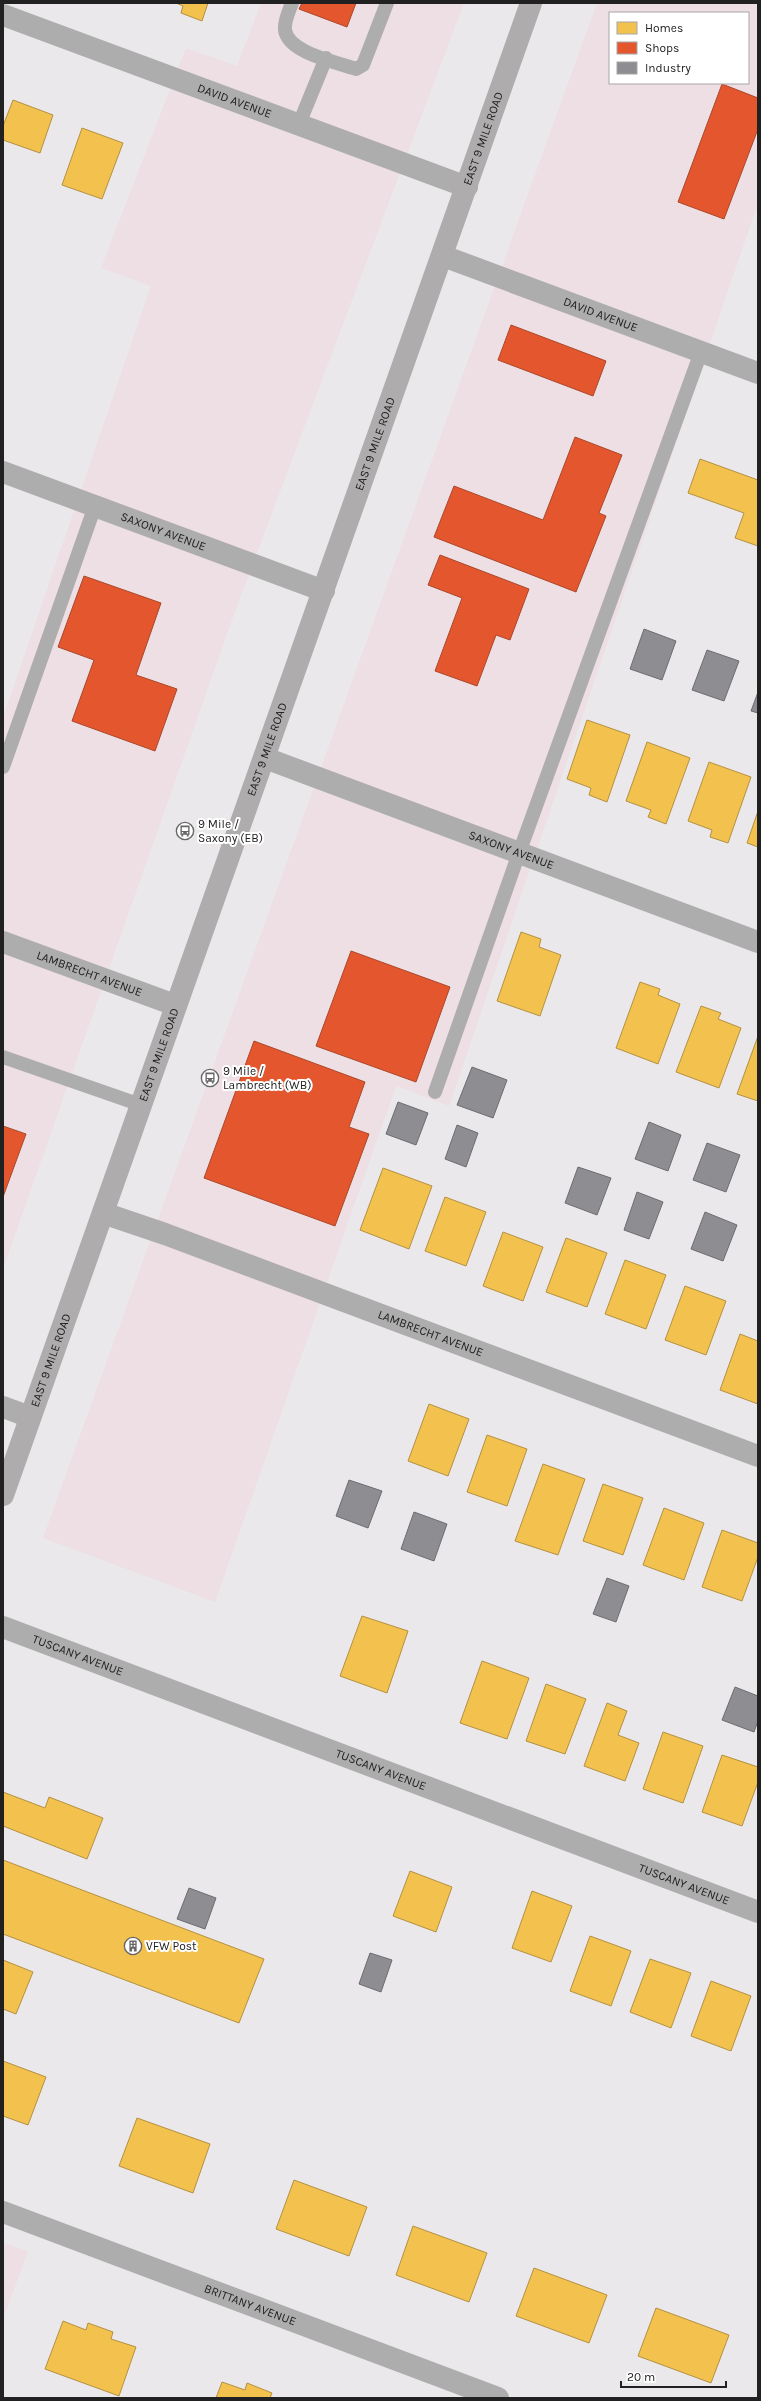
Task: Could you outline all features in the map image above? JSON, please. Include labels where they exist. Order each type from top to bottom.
[{"type":"main road","name":"EAST 9 MILE ROAD","points":[[3,1495],[175,1005],[265,758],[443,256],[531,3]]},
{"type":"street","name":"DAVID AVENUE","points":[[3,15],[467,187]]},
{"type":"street","name":"DAVID AVENUE","points":[[443,256],[758,373]]},
{"type":"street","name":"SAXONY AVENUE","points":[[3,472],[324,591]]},
{"type":"street","name":"SAXONY AVENUE","points":[[265,758],[758,942]]},
{"type":"street","name":"LAMBRECHT AVENUE","points":[[3,942],[175,1005]]},
{"type":"street","name":"LAMBRECHT AVENUE","points":[[103,1213],[165,1234],[758,1456]]},
{"type":"street","points":[[3,1407],[30,1417]]},
{"type":"street","name":"TUSCANY AVENUE","points":[[3,1627],[758,1912]]},
{"type":"street","name":"BRITTANY AVENUE","points":[[3,2212],[498,2398]]},
{"type":"lane","points":[[292,3],[286,19],[285,30],[289,41],[297,49],[356,69],[363,64],[387,3]]},
{"type":"lane","points":[[300,124],[326,58]]},
{"type":"lane","points":[[435,1092],[519,853],[701,352]]},
{"type":"lane","points":[[3,768],[96,506]]},
{"type":"lane","points":[[3,1057],[141,1105]]},
{"type":"shaded area","points":[[261,3],[464,3],[238,603],[3,1269],[3,718],[151,286],[101,268],[186,48],[237,66]]},
{"type":"shaded area","points":[[597,3],[758,3],[758,203],[449,1106],[396,1086],[215,1602],[43,1538]]},
{"type":"shaded area","points":[[3,2243],[28,2251],[3,2319]]},
{"type":"building: Homes","points":[[176,3],[208,3],[202,21],[181,13],[183,6]]},
{"type":"building: Homes","points":[[13,100],[53,115],[40,153],[3,140],[3,126]]},
{"type":"building: Homes","points":[[82,128],[123,143],[102,199],[62,185]]},
{"type":"building: Homes","points":[[700,459],[758,480],[758,546],[735,538],[744,513],[688,493]]},
{"type":"building: Homes","points":[[587,720],[630,735],[607,802],[589,795],[591,788],[567,779]]},
{"type":"building: Homes","points":[[647,742],[690,758],[666,824],[648,817],[651,810],[626,801]]},
{"type":"building: Homes","points":[[709,762],[751,777],[728,843],[710,837],[712,830],[688,821]]},
{"type":"building: Homes","points":[[758,811],[758,847],[747,843]]},
{"type":"building: Homes","points":[[521,932],[541,939],[539,947],[561,955],[540,1016],[497,1001]]},
{"type":"building: Homes","points":[[640,982],[660,989],[658,995],[680,1004],[658,1064],[616,1048]]},
{"type":"building: Homes","points":[[701,1006],[721,1013],[718,1019],[741,1028],[719,1088],[676,1072]]},
{"type":"building: Homes","points":[[758,1036],[758,1101],[737,1094]]},
{"type":"building: Homes","points":[[383,1168],[432,1186],[409,1249],[360,1230]]},
{"type":"building: Homes","points":[[445,1197],[486,1212],[466,1266],[425,1251]]},
{"type":"building: Homes","points":[[503,1232],[543,1247],[523,1301],[483,1286]]},
{"type":"building: Homes","points":[[566,1238],[607,1253],[587,1307],[546,1292]]},
{"type":"building: Homes","points":[[625,1260],[666,1275],[646,1329],[605,1314]]},
{"type":"building: Homes","points":[[685,1286],[726,1301],[706,1355],[665,1340]]},
{"type":"building: Homes","points":[[740,1334],[758,1341],[758,1404],[720,1390]]},
{"type":"building: Homes","points":[[429,1404],[469,1419],[448,1476],[408,1461]]},
{"type":"building: Homes","points":[[487,1435],[527,1449],[507,1506],[467,1492]]},
{"type":"building: Homes","points":[[543,1464],[585,1479],[558,1555],[515,1541]]},
{"type":"building: Homes","points":[[603,1484],[643,1498],[623,1555],[583,1541]]},
{"type":"building: Homes","points":[[664,1508],[704,1523],[684,1580],[643,1565]]},
{"type":"building: Homes","points":[[722,1530],[758,1543],[758,1557],[742,1601],[702,1587]]},
{"type":"building: Homes","points":[[362,1616],[408,1631],[387,1693],[340,1676]]},
{"type":"building: Homes","points":[[482,1661],[529,1678],[507,1739],[460,1723]]},
{"type":"building: Homes","points":[[546,1684],[586,1699],[565,1754],[526,1741]]},
{"type":"building: Homes","points":[[607,1703],[627,1711],[618,1735],[639,1743],[625,1781],[584,1766]]},
{"type":"building: Homes","points":[[663,1732],[703,1746],[683,1803],[643,1789]]},
{"type":"building: Homes","points":[[722,1755],[758,1767],[758,1782],[742,1826],[702,1812]]},
{"type":"building: Homes","points":[[3,1792],[45,1808],[49,1797],[103,1818],[87,1859],[3,1826]]},
{"type":"building: Homes","name":"VFW Post","points":[[3,1860],[264,1959],[239,2023],[3,1934]]},
{"type":"building: Homes","points":[[410,1871],[452,1887],[436,1932],[393,1916]]},
{"type":"building: Homes","points":[[532,1891],[572,1906],[551,1962],[512,1948]]},
{"type":"building: Homes","points":[[590,1936],[631,1951],[611,2006],[570,1991]]},
{"type":"building: Homes","points":[[650,1959],[691,1973],[671,2028],[630,2012]]},
{"type":"building: Homes","points":[[3,1960],[33,1972],[16,2014],[3,2009]]},
{"type":"building: Homes","points":[[711,1981],[751,1996],[731,2051],[691,2036]]},
{"type":"building: Homes","points":[[3,2061],[46,2077],[28,2125],[3,2116]]},
{"type":"building: Homes","points":[[137,2118],[210,2144],[193,2193],[119,2166]]},
{"type":"building: Homes","points":[[294,2180],[367,2207],[349,2256],[276,2229]]},
{"type":"building: Homes","points":[[413,2226],[487,2253],[469,2302],[396,2275]]},
{"type":"building: Homes","points":[[534,2268],[607,2295],[589,2343],[516,2316]]},
{"type":"building: Homes","points":[[656,2308],[729,2335],[711,2383],[638,2356]]},
{"type":"building: Homes","points":[[63,2321],[86,2330],[88,2323],[113,2332],[111,2339],[136,2347],[119,2396],[45,2369]]},
{"type":"building: Homes","points":[[222,2382],[245,2390],[247,2383],[272,2393],[270,2398],[216,2398]]},
{"type":"building: Shops","points":[[302,3],[356,3],[347,27],[299,9]]},
{"type":"building: Shops","points":[[722,84],[758,98],[758,129],[724,219],[678,202]]},
{"type":"building: Shops","points":[[511,325],[606,361],[593,396],[498,360]]},
{"type":"building: Shops","points":[[575,437],[622,455],[599,513],[606,516],[576,592],[434,537],[454,486],[543,520]]},
{"type":"building: Shops","points":[[440,555],[529,589],[510,640],[496,635],[477,686],[435,671],[462,598],[428,585]]},
{"type":"building: Shops","points":[[84,576],[161,603],[136,675],[177,689],[155,751],[72,721],[94,660],[58,647]]},
{"type":"building: Shops","points":[[351,951],[450,987],[416,1082],[316,1046]]},
{"type":"building: Shops","points":[[254,1041],[365,1082],[349,1127],[369,1134],[335,1226],[204,1178]]},
{"type":"building: Shops","points":[[3,1126],[26,1134],[3,1197]]},
{"type":"building: Industry","points":[[644,629],[676,641],[662,680],[630,669]]},
{"type":"building: Industry","points":[[707,650],[739,661],[724,701],[692,690]]},
{"type":"building: Industry","points":[[758,692],[758,713],[751,711]]},
{"type":"building: Industry","points":[[472,1067],[507,1080],[493,1118],[457,1105]]},
{"type":"building: Industry","points":[[398,1102],[428,1113],[416,1145],[386,1134]]},
{"type":"building: Industry","points":[[649,1122],[681,1135],[668,1171],[635,1159]]},
{"type":"building: Industry","points":[[457,1125],[478,1133],[466,1167],[445,1159]]},
{"type":"building: Industry","points":[[707,1143],[740,1155],[726,1192],[693,1180]]},
{"type":"building: Industry","points":[[578,1167],[611,1178],[597,1215],[565,1203]]},
{"type":"building: Industry","points":[[637,1192],[663,1202],[649,1239],[624,1230]]},
{"type":"building: Industry","points":[[705,1212],[737,1225],[723,1261],[691,1249]]},
{"type":"building: Industry","points":[[349,1480],[382,1491],[368,1528],[336,1516]]},
{"type":"building: Industry","points":[[414,1512],[447,1524],[434,1561],[401,1549]]},
{"type":"building: Industry","points":[[607,1578],[629,1586],[616,1622],[593,1614]]},
{"type":"building: Industry","points":[[735,1687],[758,1696],[758,1721],[754,1732],[722,1720]]},
{"type":"building: Industry","points":[[189,1888],[216,1898],[205,1929],[177,1919]]},
{"type":"building: Industry","points":[[370,1953],[392,1960],[381,1992],[359,1984]]},
{"type":"place","name":"9 Mile / Saxony (EB)","points":[[185,831]]},
{"type":"place","name":"9 Mile / Lambrecht (WB)","points":[[210,1078]]},
{"type":"place","name":"VFW Post","points":[[133,1946]]}]
